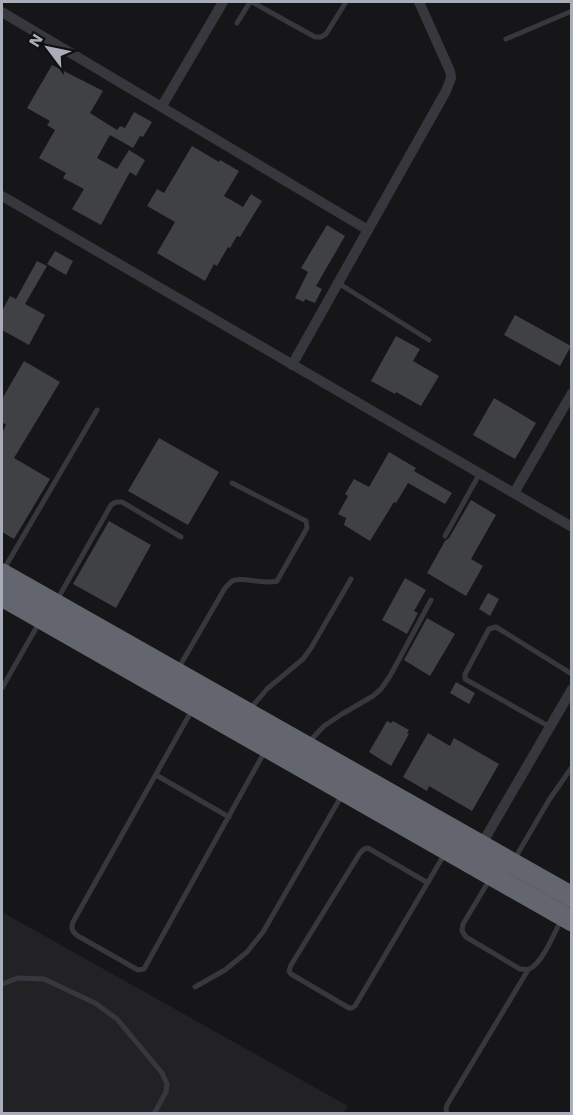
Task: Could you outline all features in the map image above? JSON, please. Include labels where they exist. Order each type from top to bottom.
[{"type":"highway","points":[[2,574],[48,612],[195,706],[267,747],[448,849],[512,863],[572,897]]},
{"type":"highway","points":[[2,596],[48,612],[176,673],[305,746],[476,854],[492,875],[568,919]]},
{"type":"street","points":[[162,106],[223,2]]},
{"type":"street","points":[[292,365],[452,78],[419,2]]},
{"type":"street","points":[[2,12],[368,230]]},
{"type":"street","points":[[2,196],[572,527]]},
{"type":"street","points":[[514,493],[572,393]]},
{"type":"street","points":[[476,854],[572,689]]},
{"type":"lane","points":[[237,23],[251,2],[315,37],[321,37],[326,34],[346,2]]},
{"type":"lane","points":[[507,39],[572,11]]},
{"type":"lane","points":[[338,284],[429,340]]},
{"type":"lane","points":[[2,574],[97,410]]},
{"type":"lane","points":[[445,536],[480,473]]},
{"type":"lane","points":[[176,673],[225,588],[237,580],[270,583],[277,581],[307,528],[306,521],[232,483]]},
{"type":"lane","points":[[2,688],[111,505],[122,502],[181,537]]},
{"type":"lane","points":[[246,713],[267,689],[303,659],[351,579]]},
{"type":"lane","points":[[305,746],[324,726],[381,689],[431,600]]},
{"type":"lane","points":[[550,727],[465,679],[465,674],[489,629],[496,627],[572,674]]},
{"type":"lane","points":[[195,706],[73,922],[73,933],[78,936],[138,970],[144,969],[267,747]]},
{"type":"lane","points":[[512,863],[549,800],[572,767]]},
{"type":"lane","points":[[156,775],[229,817]]},
{"type":"lane","points":[[195,987],[225,970],[247,952],[263,932],[345,791]]},
{"type":"lane","points":[[428,883],[368,848],[364,849],[289,971],[349,1008],[355,1006],[428,883],[448,849]]},
{"type":"lane","points":[[492,875],[463,924],[462,932],[466,937],[520,969],[528,970]]},
{"type":"lane","points":[[447,1113],[447,1105],[528,970],[568,919]]},
{"type":"lane","points":[[2,984],[18,978],[44,979],[95,1003],[117,1019],[162,1073],[167,1084],[166,1092],[154,1113]]},
{"type":"shaded area","points":[[2,912],[348,1106],[343,1114],[2,1114]]},
{"type":"building","points":[[52,65],[103,91],[90,113],[117,130],[120,126],[125,128],[134,112],[152,122],[133,148],[110,135],[97,158],[117,169],[129,150],[145,160],[136,176],[130,172],[101,225],[72,209],[84,189],[63,178],[66,173],[39,158],[55,130],[47,125],[50,121],[27,108]]},
{"type":"building","points":[[192,146],[239,171],[224,196],[243,207],[251,194],[262,201],[240,237],[237,236],[230,248],[228,247],[217,266],[214,264],[205,281],[157,253],[175,222],[147,206],[157,189],[164,193]]},
{"type":"building","points":[[327,225],[345,236],[316,286],[322,289],[315,303],[305,299],[304,302],[295,298],[308,272],[301,268]]},
{"type":"building","points":[[55,251],[73,261],[66,275],[47,264]]},
{"type":"building","points":[[37,261],[47,266],[25,304],[45,315],[29,345],[2,330],[2,311],[10,296],[16,299]]},
{"type":"building","points":[[515,315],[571,346],[560,366],[504,335]]},
{"type":"building","points":[[396,336],[420,349],[413,361],[439,376],[421,406],[371,381]]},
{"type":"building","points":[[24,361],[60,382],[14,458],[50,479],[14,539],[2,532],[2,433],[6,425],[2,422],[2,399]]},
{"type":"building","points":[[494,398],[536,423],[515,459],[473,435]]},
{"type":"building","points":[[159,438],[219,472],[188,525],[128,491]]},
{"type":"building","points":[[389,452],[416,468],[414,471],[452,493],[445,504],[408,483],[370,541],[344,525],[346,518],[338,514],[348,496],[345,494],[354,479],[369,487]]},
{"type":"building","points":[[471,500],[496,515],[471,559],[483,566],[466,596],[427,573]]},
{"type":"building","points":[[109,521],[151,545],[116,608],[73,584]]},
{"type":"building","points":[[405,578],[426,590],[414,611],[418,613],[407,634],[382,620]]},
{"type":"building","points":[[488,593],[499,599],[490,616],[479,609]]},
{"type":"building","points":[[427,618],[455,634],[430,676],[404,660]]},
{"type":"building","points":[[456,682],[475,693],[469,704],[450,693]]},
{"type":"building","points":[[387,721],[391,723],[393,721],[409,730],[391,766],[369,752]]},
{"type":"building","points":[[428,733],[450,746],[454,738],[499,764],[472,811],[429,786],[427,791],[403,777]]}]
